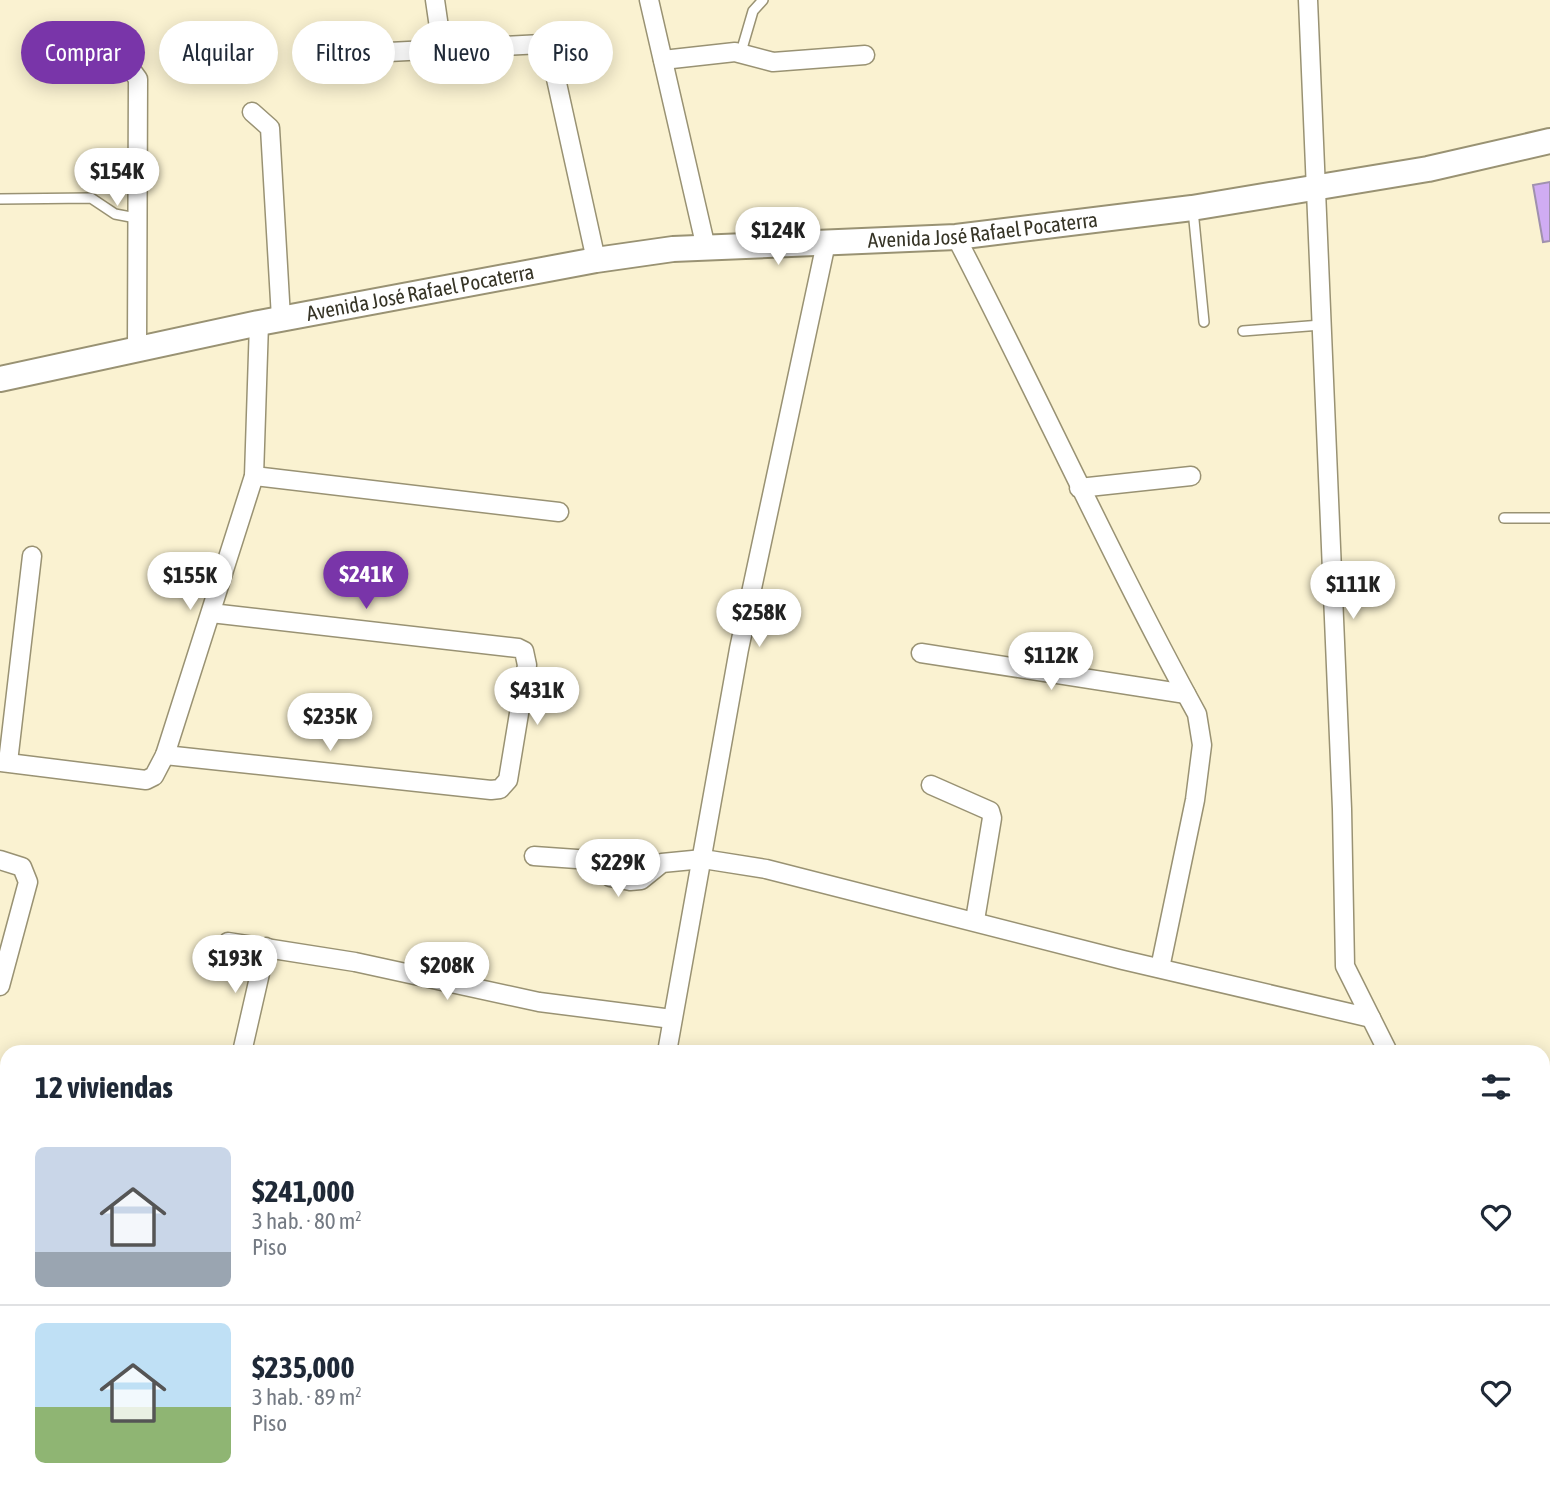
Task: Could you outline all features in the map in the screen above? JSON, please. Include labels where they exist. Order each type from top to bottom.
[{"type":"street","points":[[435,0],[438,21]]},
{"type":"street","points":[[649,0],[706,248]]},
{"type":"street","points":[[1308,0],[1342,809],[1345,966],[1384,1045]]},
{"type":"street","points":[[514,45],[542,44],[549,47],[596,260]]},
{"type":"street","points":[[663,60],[741,52],[773,62],[865,55]]},
{"type":"street","points":[[137,348],[138,84]]},
{"type":"street","points":[[32,556],[4,762],[146,780],[154,776],[165,755],[254,476],[270,320],[270,128],[252,113]]},
{"type":"street","name":"Avenida José Rafael Pocaterra","points":[[0,379],[270,320],[596,260],[673,249],[956,237],[1192,208],[1488,158],[1550,141]]},
{"type":"street","points":[[956,237],[1036,391],[1079,488],[1197,713],[1202,745],[1195,800],[1160,968]]},
{"type":"street","points":[[668,1045],[704,859],[739,649],[826,243]]},
{"type":"street","points":[[254,476],[559,512]]},
{"type":"street","points":[[1079,488],[1191,476]]},
{"type":"street","points":[[165,755],[491,790],[500,789],[508,780],[527,666],[524,651],[518,648],[211,613]]},
{"type":"street","points":[[921,653],[1186,695]]},
{"type":"street","points":[[930,785],[990,811],[992,818],[975,920]]},
{"type":"street","points":[[534,856],[591,860],[601,865],[610,877],[630,881],[641,880],[662,863],[704,859],[766,869],[1371,1018]]},
{"type":"street","points":[[0,859],[22,867],[28,882],[0,986]]},
{"type":"street","points":[[228,942],[355,962],[539,1002],[672,1018]]},
{"type":"street","points":[[244,1045],[266,947]]},
{"type":"lane","points":[[741,52],[753,11],[763,0]]},
{"type":"lane","points":[[0,199],[91,198],[115,214],[136,218]]},
{"type":"lane","points":[[1192,208],[1204,322]]},
{"type":"lane","points":[[1243,331],[1321,325]]},
{"type":"lane","points":[[1504,518],[1550,518]]},
{"type":"building","points":[[1550,182],[1550,241],[1543,242],[1533,185]]}]
